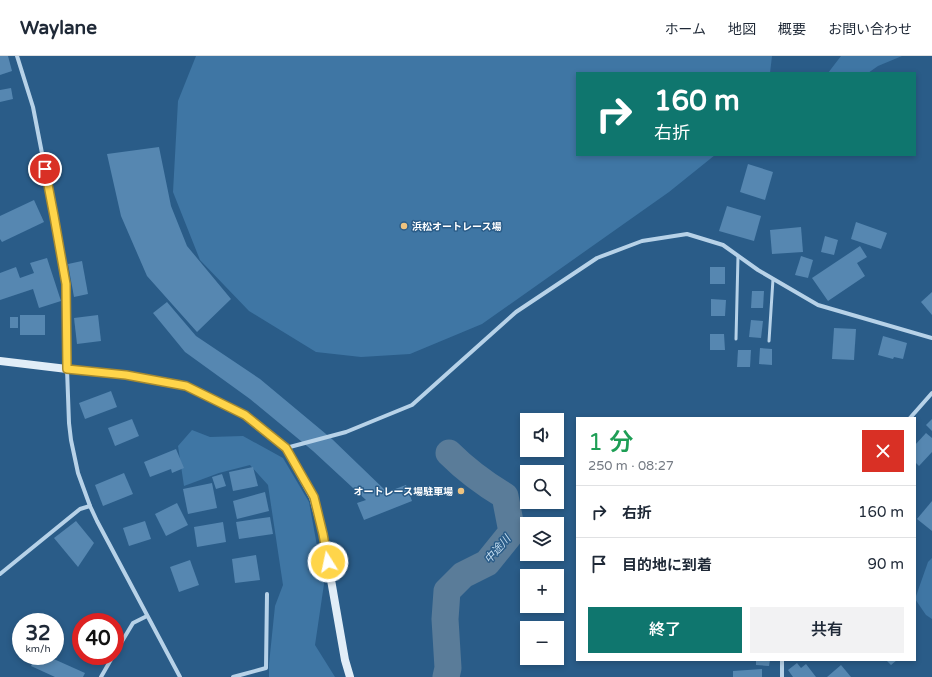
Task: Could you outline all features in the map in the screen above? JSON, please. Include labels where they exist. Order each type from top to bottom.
[{"type":"street","points":[[17,56],[33,106],[65,276],[69,423],[78,473],[97,521],[180,677]]},
{"type":"street","points":[[286,448],[346,432],[412,405],[516,312],[597,258],[642,241],[687,234],[723,245],[758,270],[818,305],[932,338]]},
{"type":"street","points":[[0,360],[126,375],[186,386],[245,415],[286,448],[314,497],[323,534],[345,660],[350,677]]},
{"type":"street","points":[[911,417],[932,393]]},
{"type":"street","points":[[0,574],[80,509],[90,506]]},
{"type":"street","points":[[233,677],[266,668],[267,594]]},
{"type":"street","points":[[124,638],[133,623],[147,616]]},
{"type":"street","points":[[782,661],[782,677]]},
{"type":"street","points":[[101,677],[108,665]]},
{"type":"lane","points":[[736,339],[738,256]]},
{"type":"lane","points":[[769,341],[773,279]]},
{"type":"shaded area","name":"浜松オートレース場","points":[[196,56],[772,56],[770,72],[576,72],[576,156],[714,156],[669,192],[482,324],[410,354],[361,357],[316,352],[249,311],[200,260],[173,192],[178,101]]},
{"type":"shaded area","points":[[841,56],[902,56],[878,66],[869,72],[829,72]]},
{"type":"shaded area","points":[[192,430],[210,437],[243,436],[283,458],[309,502],[324,584],[315,645],[335,677],[269,677],[275,606],[283,585],[268,485],[250,465],[219,473],[184,486],[178,446]]},
{"type":"shaded area","points":[[932,558],[932,619],[926,615],[916,600],[916,596],[928,562]]},
{"type":"building","points":[[0,56],[8,56],[12,71],[0,75]]},
{"type":"building","points":[[11,88],[13,99],[0,102],[0,90]]},
{"type":"building","points":[[159,147],[171,206],[187,246],[231,299],[197,332],[147,276],[121,216],[107,154]]},
{"type":"building","points":[[748,164],[773,172],[765,200],[740,192]]},
{"type":"building","points":[[34,200],[44,222],[2,242],[0,239],[0,216]]},
{"type":"building","points":[[727,206],[761,216],[754,241],[719,231]]},
{"type":"building","points":[[856,222],[887,233],[881,249],[851,239]]},
{"type":"building","points":[[801,227],[803,252],[772,254],[770,230]]},
{"type":"building","points":[[825,236],[838,240],[834,255],[821,252]]},
{"type":"building","points":[[860,246],[867,257],[857,263],[865,276],[828,301],[812,278]]},
{"type":"building","points":[[801,256],[813,260],[808,278],[795,275]]},
{"type":"building","points":[[47,258],[61,301],[39,308],[33,289],[0,300],[0,273],[16,267],[20,278],[34,273],[30,263]]},
{"type":"building","points":[[82,261],[88,294],[74,297],[68,264]]},
{"type":"building","points":[[710,267],[725,267],[725,284],[710,284]]},
{"type":"building","points":[[752,291],[764,291],[763,308],[751,308]]},
{"type":"building","points":[[932,292],[932,315],[921,302]]},
{"type":"building","points":[[711,299],[726,300],[725,316],[711,316]]},
{"type":"building","points":[[167,302],[196,336],[260,379],[332,439],[387,492],[406,485],[412,501],[364,520],[357,503],[366,500],[313,451],[250,399],[185,352],[153,313]]},
{"type":"building","points":[[20,315],[45,315],[45,335],[20,335]]},
{"type":"building","points":[[98,315],[101,341],[77,344],[74,318]]},
{"type":"building","points":[[10,317],[18,317],[18,328],[10,328]]},
{"type":"building","points":[[751,320],[763,321],[761,338],[749,337]]},
{"type":"building","points":[[834,328],[856,329],[854,360],[832,359]]},
{"type":"building","points":[[710,334],[724,334],[725,350],[710,350]]},
{"type":"building","points":[[883,336],[907,343],[903,359],[894,357],[893,359],[878,355]]},
{"type":"building","points":[[760,348],[772,349],[772,365],[759,364]]},
{"type":"building","points":[[738,350],[751,350],[750,367],[737,367]]},
{"type":"building","points":[[111,391],[117,407],[85,419],[79,403]]},
{"type":"building","points":[[132,419],[139,436],[115,446],[108,428]]},
{"type":"building","points":[[932,419],[932,431],[926,425]]},
{"type":"building","points":[[926,433],[932,438],[932,452],[919,466],[916,463],[916,444]]},
{"type":"building","points":[[176,449],[184,468],[172,473],[171,469],[150,477],[144,462]]},
{"type":"building","points":[[253,467],[258,486],[233,491],[229,472]]},
{"type":"building","points":[[124,473],[133,494],[103,506],[95,485]]},
{"type":"building","points":[[222,474],[226,486],[216,489],[212,477]]},
{"type":"building","points":[[212,483],[217,508],[188,514],[183,489]]},
{"type":"building","points":[[265,492],[269,511],[237,519],[233,501]]},
{"type":"building","points":[[932,501],[932,531],[917,519]]},
{"type":"building","points":[[177,503],[188,525],[166,536],[155,514]]},
{"type":"building","points":[[270,517],[273,534],[239,539],[236,522]]},
{"type":"building","points":[[76,521],[94,543],[78,567],[54,538]]},
{"type":"building","points":[[145,521],[151,539],[129,546],[123,528]]},
{"type":"building","points":[[223,522],[226,542],[197,547],[194,527]]},
{"type":"building","points":[[256,555],[260,580],[235,583],[232,559]]},
{"type":"building","points":[[190,560],[199,585],[179,592],[170,567]]},
{"type":"building","points":[[756,661],[770,661],[769,666],[756,665]]},
{"type":"building","points":[[887,661],[896,661],[891,665]]},
{"type":"building","points":[[797,663],[801,668],[806,664],[816,677],[793,677],[788,670]]},
{"type":"building","points":[[64,664],[85,673],[83,677],[55,677],[31,666],[64,665]]},
{"type":"building","points":[[841,665],[851,677],[827,677]]},
{"type":"building","points":[[762,669],[762,677],[733,677],[733,671]]},
{"type":"waterway","name":"中途川","points":[[446,677],[448,668],[445,619],[447,591],[463,575],[487,563],[512,532],[505,496],[490,487],[449,453]]},
{"type":"place","name":"浜松オートレース場","points":[[404,226]]},
{"type":"place","name":"オートレース場駐車場","points":[[461,491]]},
{"type":"route","points":[[45,169],[66,284],[67,369],[126,375],[186,386],[245,415],[286,448],[314,497],[328,562]]}]
